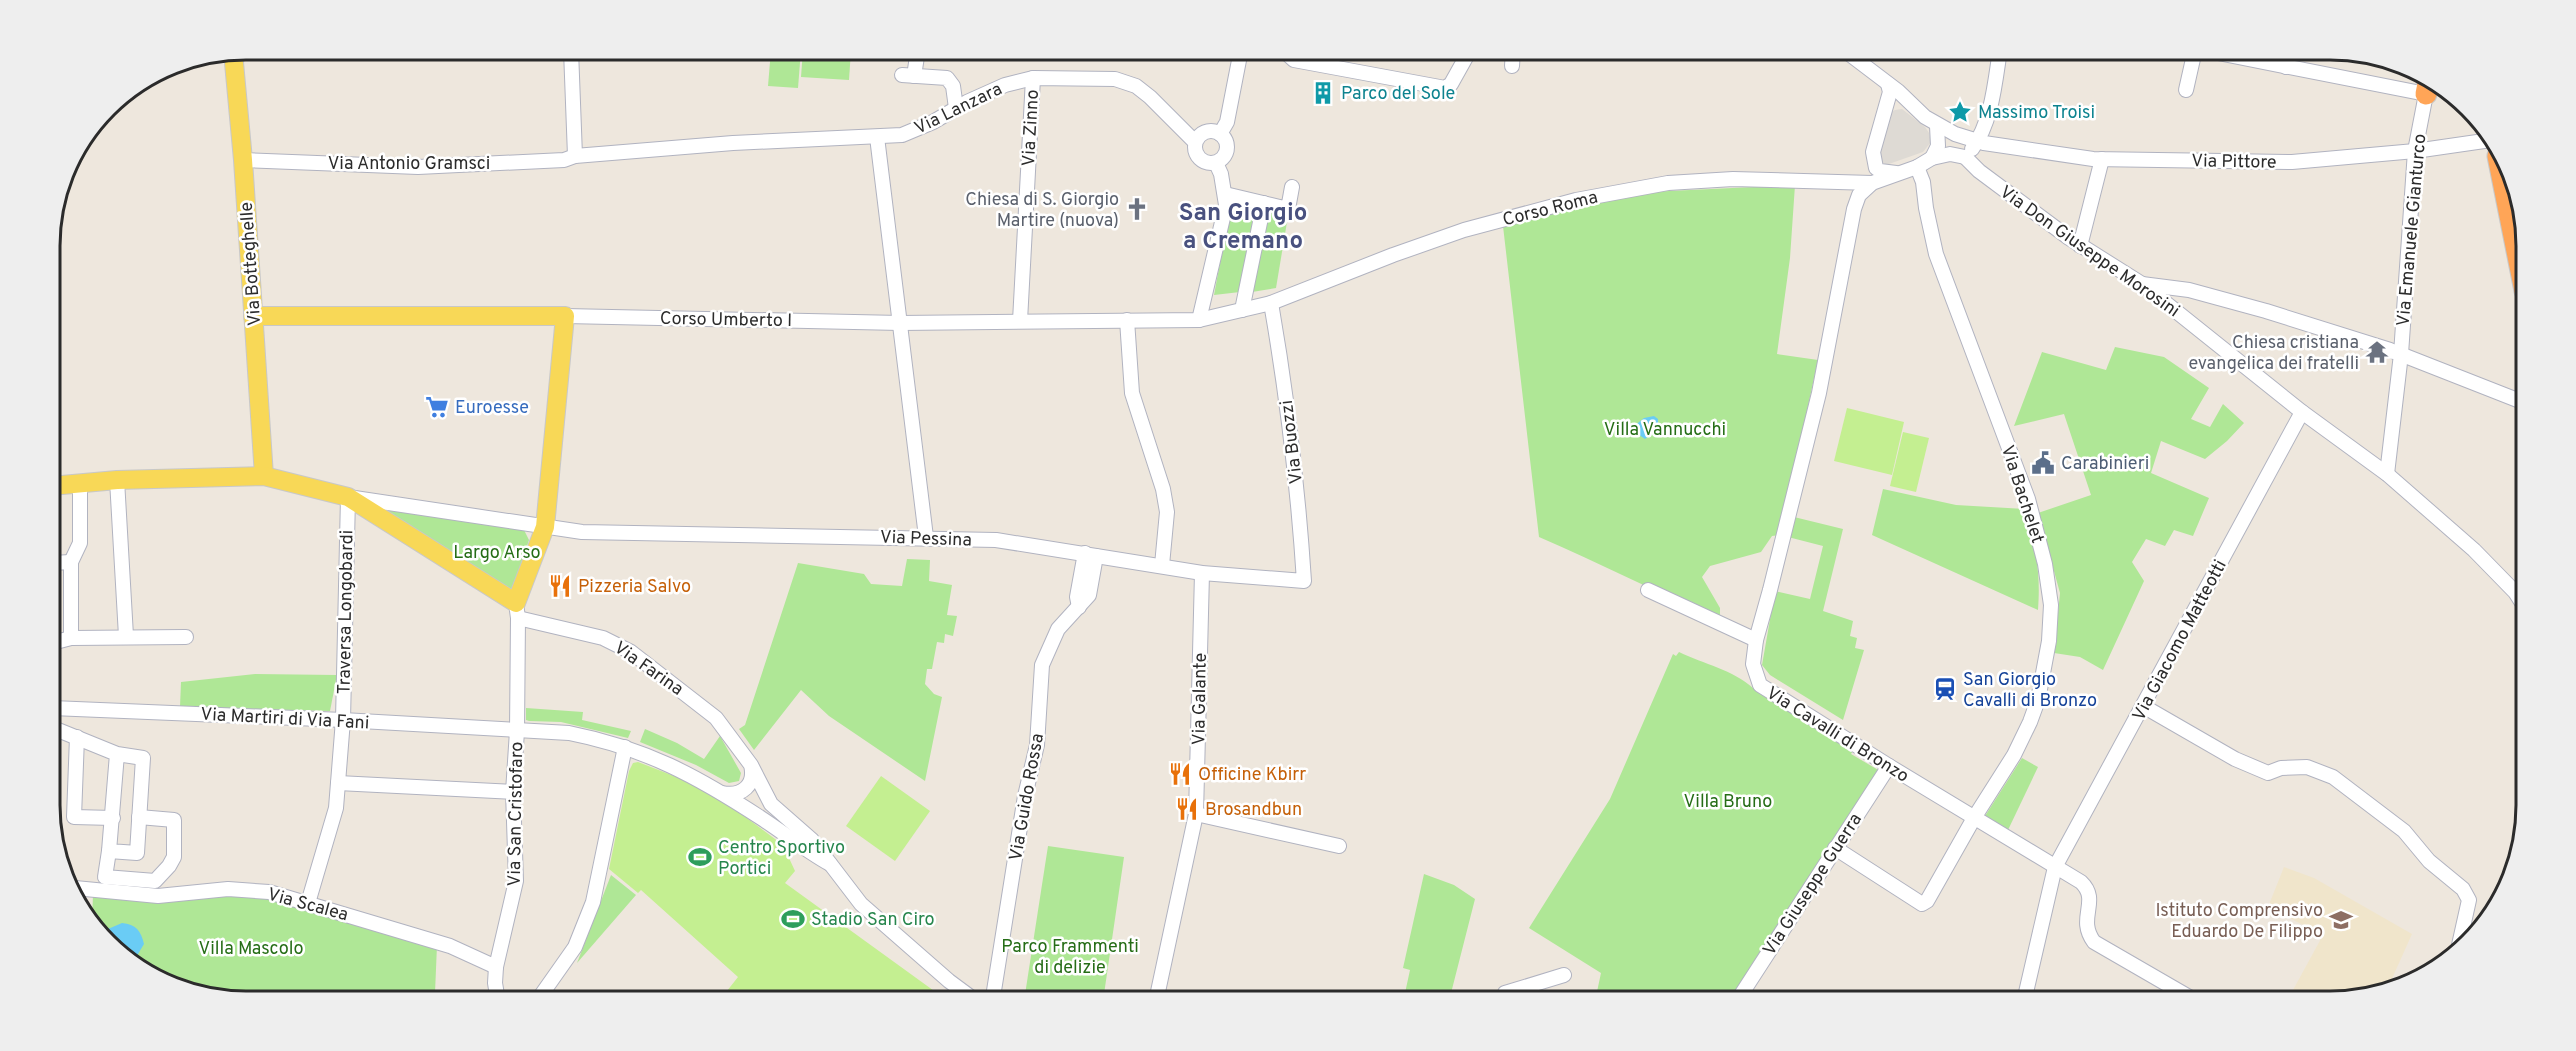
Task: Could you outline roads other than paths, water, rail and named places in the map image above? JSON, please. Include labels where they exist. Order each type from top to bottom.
[{"type":"highway","points":[[2502,174],[2516,246]]},
{"type":"main road","name":"Via Botteghelle","points":[[234,61],[243,160],[264,476]]},
{"type":"main road","name":"Corso Umberto I","points":[[253,316],[565,316]]},
{"type":"main road","points":[[60,485],[117,480],[264,476],[348,497],[517,610],[545,527],[565,316]]},
{"type":"street","points":[[572,60],[575,156]]},
{"type":"street","points":[[914,60],[908,75],[947,78],[953,86],[956,108]]},
{"type":"street","points":[[1220,134],[1227,122],[1239,60]]},
{"type":"street","points":[[1294,60],[1444,88],[1451,84],[1464,60]]},
{"type":"street","points":[[1512,60],[1512,66]]},
{"type":"street","points":[[1857,60],[1937,126],[1938,146],[1932,158]]},
{"type":"street","points":[[1872,183],[1917,167],[1932,158],[1950,154],[1965,158],[1977,142],[1986,119],[1998,60]]},
{"type":"street","points":[[2186,90],[2193,60]]},
{"type":"street","points":[[2252,60],[2286,67],[2417,82]]},
{"type":"street","points":[[2286,67],[2287,60]]},
{"type":"street","name":"Via Lanzara","points":[[877,137],[902,135],[933,122],[1005,84],[1033,78],[1115,79],[1136,86],[1150,97],[1195,142]]},
{"type":"street","name":"Via Zinno","points":[[1020,321],[1033,78]]},
{"type":"street","points":[[1888,84],[1890,92],[1873,152],[1873,161],[1880,171],[1896,173]]},
{"type":"street","name":"Via Emanuele Gianturco","points":[[2387,474],[2401,354],[2415,151],[2426,87]]},
{"type":"street","points":[[1886,107],[1900,102],[1912,105]]},
{"type":"street","name":"Via Pittore","points":[[1937,126],[1977,142],[2102,159],[2292,162],[2415,151],[2483,141]]},
{"type":"street","points":[[1208,131],[1220,134],[1227,146],[1226,154],[1216,163],[1207,164],[1199,159],[1194,151],[1195,142],[1198,137],[1208,131]]},
{"type":"street","points":[[877,137],[926,537]]},
{"type":"street","name":"Via Antonio Gramsci","points":[[243,160],[418,167],[564,159],[575,156],[733,143],[877,137]]},
{"type":"street","name":"Via Don Giuseppe Morosini","points":[[1965,158],[1979,171],[2080,246],[2142,284],[2301,412],[2387,474],[2474,550],[2516,594]]},
{"type":"street","points":[[2080,246],[2102,159]]},
{"type":"street","points":[[1199,320],[1226,206],[1221,174],[1216,163]]},
{"type":"street","name":"Via Bachelet","points":[[1835,849],[1922,904],[1927,901],[1974,818],[2014,755],[2038,700],[2049,641],[2051,605],[2045,564],[2028,499],[1936,254],[1923,182],[1917,167]]},
{"type":"street","name":"Corso Roma","points":[[1199,320],[1271,303],[1464,230],[1576,200],[1668,183],[1733,179],[1872,183]]},
{"type":"street","name":"Via Cavalli di Bronzo","points":[[1872,183],[1859,195],[1854,209],[1819,393],[1756,640],[1753,664],[1761,685],[2088,889],[2090,896],[2086,928],[2094,942],[2179,991]]},
{"type":"street","points":[[1225,194],[1288,209],[1292,187]]},
{"type":"street","points":[[1242,310],[1264,203]]},
{"type":"street","points":[[2142,284],[2189,290],[2266,311],[2401,354],[2516,399]]},
{"type":"street","name":"Via Buozzi","points":[[1271,303],[1282,365],[1296,481],[1304,581]]},
{"type":"street","name":"Corso Umberto I","points":[[565,316],[900,323],[1199,320]]},
{"type":"street","points":[[1127,320],[1132,393],[1163,489],[1167,512],[1162,565]]},
{"type":"street","name":"Via Giacomo Matteotti","points":[[2026,991],[2055,867],[2301,412]]},
{"type":"street","points":[[117,480],[126,636]]},
{"type":"street","points":[[71,638],[71,562],[80,543],[80,483]]},
{"type":"street","points":[[348,497],[545,527]]},
{"type":"street","name":"Traversa Longobardi","points":[[308,903],[336,808],[343,720],[348,497]]},
{"type":"street","name":"Via Pessina","points":[[545,527],[582,532],[996,540],[1202,573],[1304,581]]},
{"type":"street","name":"Via Guido Rossa","points":[[994,991],[1025,796],[1037,745],[1042,665],[1058,629],[1078,607],[1077,597],[1091,555]]},
{"type":"street","points":[[60,563],[71,562]]},
{"type":"street","name":"Via Galante","points":[[1158,991],[1196,814],[1202,573]]},
{"type":"street","points":[[1648,590],[1756,640]]},
{"type":"street","name":"Via San Cristofaro","points":[[496,991],[496,967],[516,881],[513,792],[517,731],[517,610]]},
{"type":"street","name":"Via Farina","points":[[517,610],[603,638],[631,652],[716,718],[751,765],[771,804],[812,840],[861,904],[962,991]]},
{"type":"street","points":[[60,641],[71,638],[126,636],[186,637]]},
{"type":"street","points":[[2143,706],[2235,759],[2268,773],[2281,768],[2307,767],[2333,777],[2404,831],[2429,861],[2463,889],[2469,900],[2461,936]]},
{"type":"street","name":"Via Martiri di Via Fani","points":[[60,708],[343,720],[517,731]]},
{"type":"street","points":[[60,731],[117,754],[143,758],[137,853],[109,851]]},
{"type":"street","name":"Via Farina","points":[[517,731],[569,733],[626,747],[662,760],[720,792],[763,819],[804,850],[830,864]]},
{"type":"street","points":[[77,737],[74,817],[113,818]]},
{"type":"street","points":[[544,991],[574,947],[593,902],[626,747]]},
{"type":"street","points":[[117,754],[113,818],[105,877],[155,880],[169,866],[174,857],[174,820],[139,817]]},
{"type":"street","points":[[720,792],[731,795],[744,790],[752,778],[751,765]]},
{"type":"street","name":"Via Giuseppe Guerra","points":[[1743,991],[1889,766]]},
{"type":"street","points":[[338,783],[513,792]]},
{"type":"street","points":[[1196,814],[1339,846]]},
{"type":"street","name":"Via Scalea","points":[[80,888],[158,896],[228,890],[269,892],[450,946],[496,967]]},
{"type":"street","points":[[1512,991],[1564,975]]},
{"type":"water","points":[[1654,416],[1658,419],[1658,430],[1645,439],[1635,432],[1633,427],[1644,418]]},
{"type":"water","points":[[122,923],[134,927],[144,944],[137,956],[123,945],[108,929]]},
{"type":"place","name":"Parco del Sole","points":[[1323,93]]},
{"type":"place","name":"Massimo Troisi","points":[[1960,112]]},
{"type":"place","name":"Chiesa di S. Giorgio Martire (nuova)","points":[[1137,209]]},
{"type":"place","name":"Chiesa cristiana evangelica dei fratelli","points":[[2377,352]]},
{"type":"place","name":"Euroesse","points":[[437,407]]},
{"type":"place","name":"Carabinieri","points":[[2043,463]]},
{"type":"place","name":"Pizzeria Salvo","points":[[560,586]]},
{"type":"place","name":"San Giorgio Cavalli di Bronzo","points":[[1945,689]]},
{"type":"place","name":"Officine Kbirr","points":[[1180,774]]},
{"type":"place","name":"Brosandbun","points":[[1187,809]]},
{"type":"place","name":"Centro Sportivo Portici","points":[[700,857]]},
{"type":"place","name":"Stadio San Ciro","points":[[793,919]]},
{"type":"place","name":"Istituto Comprensivo Eduardo De Filippo","points":[[2341,920]]},
{"type":"district","name":"San Giorgio a Cremano","points":[[1243,226]]},
{"type":"park label","name":"Villa Vannucchi","points":[[1665,429]]},
{"type":"park label","name":"Largo Arso","points":[[497,552]]},
{"type":"park label","name":"Villa Bruno","points":[[1728,801]]},
{"type":"park label","name":"Villa Mascolo","points":[[251,948]]},
{"type":"park label","name":"Parco Frammenti di delizie","points":[[1070,956]]}]
